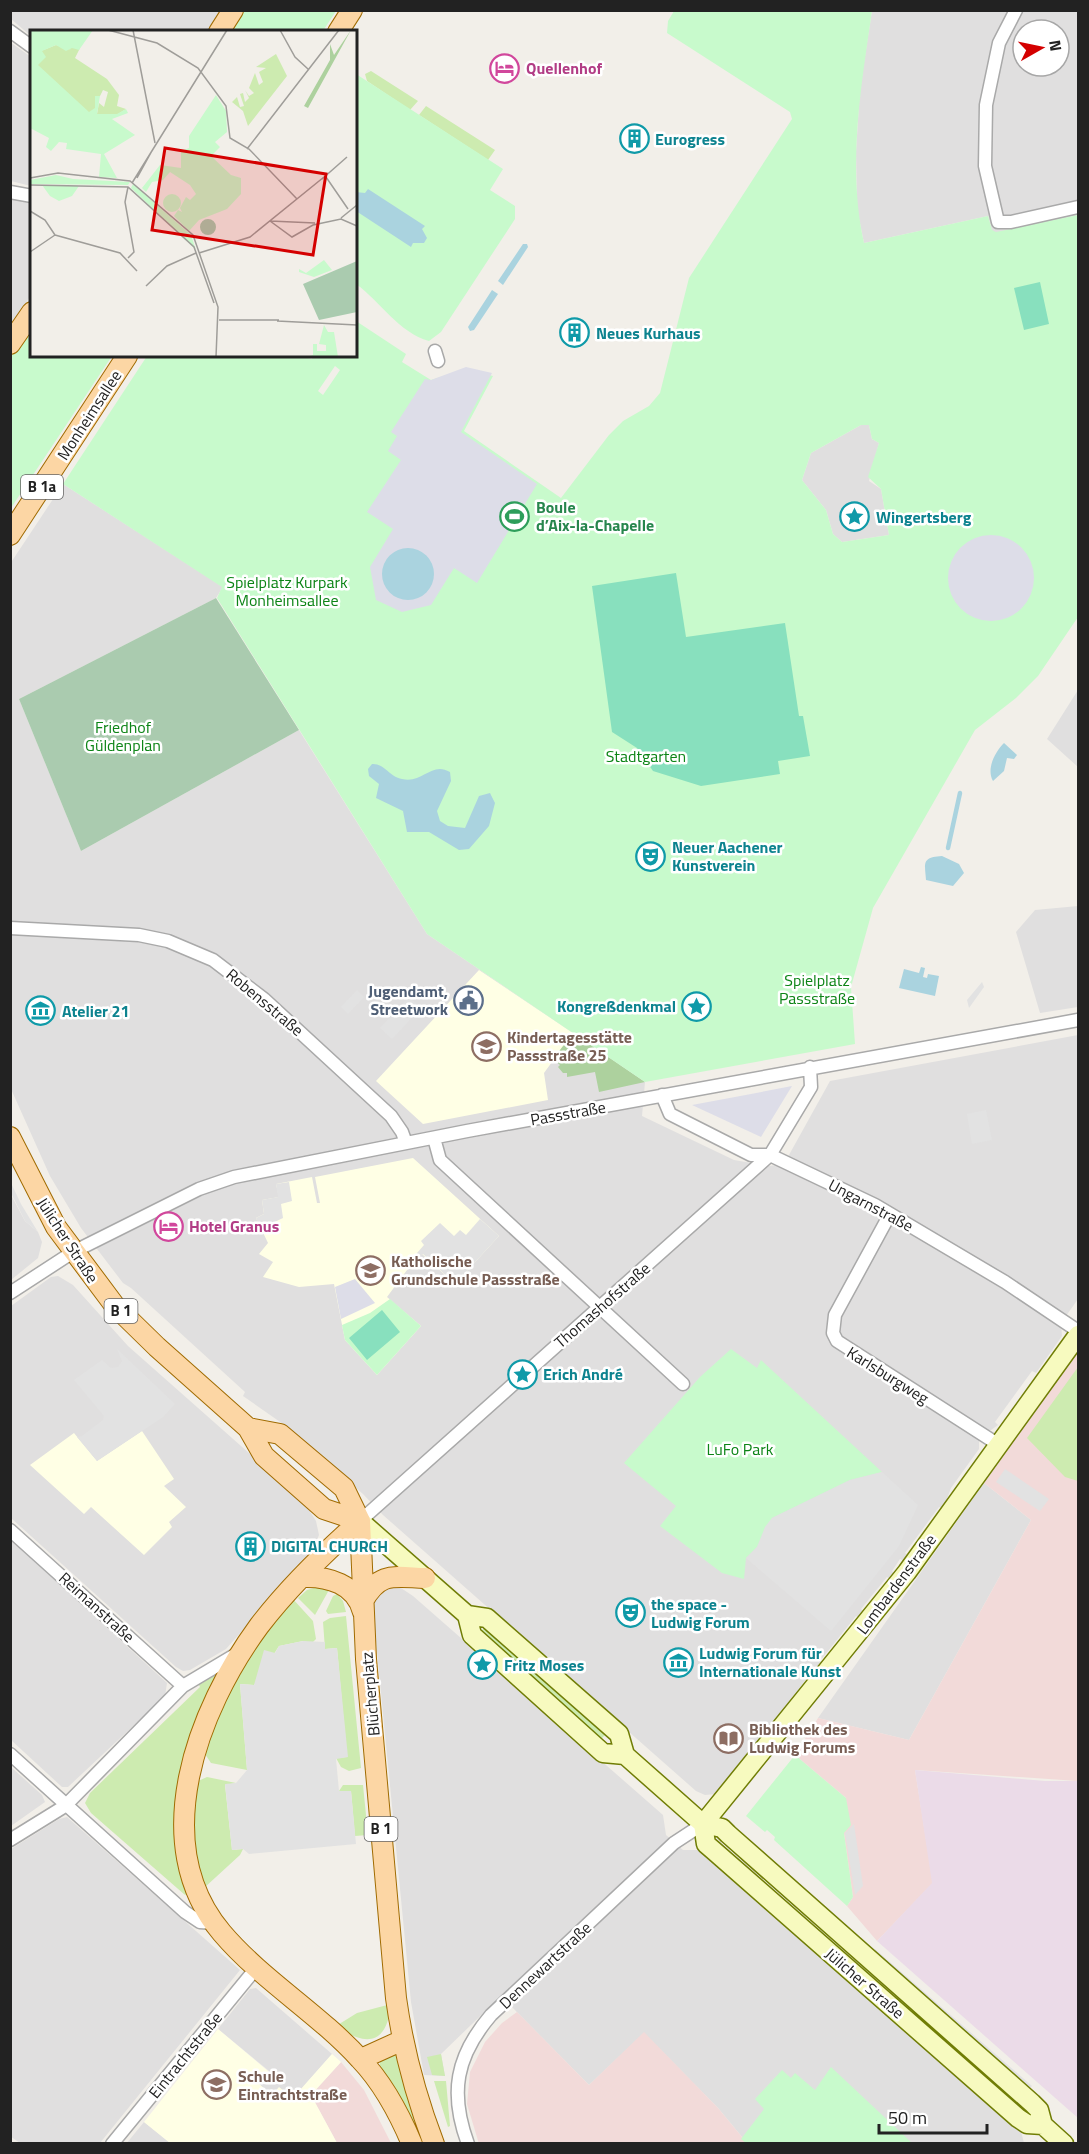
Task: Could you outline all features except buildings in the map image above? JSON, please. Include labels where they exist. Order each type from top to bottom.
[{"type":"main road","points":[[220,30],[233,10]]},
{"type":"main road","points":[[339,30],[351,10]]},
{"type":"main road","points":[[10,344],[30,315]]},
{"type":"main road","name":"Monheimsallee","points":[[10,536],[127,357]]},
{"type":"main road","name":"Jülicher Straße","points":[[10,1137],[48,1213],[73,1252],[115,1306],[157,1347],[248,1428],[264,1456],[324,1509],[360,1521],[467,1615],[487,1618],[611,1726],[619,1734],[625,1755],[703,1824],[722,1828],[1032,2103],[1039,2110],[1043,2125],[1059,2142]]},
{"type":"main road","name":"Lombardenstraße","points":[[703,1824],[907,1572],[1078,1333]]},
{"type":"main road","name":"Jülicher Straße","points":[[248,1428],[280,1434],[296,1447],[344,1488],[360,1521]]},
{"type":"main road","points":[[360,1521],[303,1577],[259,1626],[244,1650],[211,1712],[192,1766],[185,1799],[184,1838],[189,1864],[202,1900],[214,1923],[257,1967],[360,2059],[386,2091],[412,2144]]},
{"type":"main road","name":"Blücherplatz","points":[[360,1521],[363,1608],[396,1998],[403,2040]]},
{"type":"main road","points":[[303,1577],[318,1576],[338,1581],[363,1608]]},
{"type":"main road","points":[[363,1608],[370,1588],[388,1577],[425,1578]]},
{"type":"main road","name":"Jülicher Straße","points":[[467,1615],[472,1635],[603,1753],[625,1755]]},
{"type":"main road","points":[[360,2059],[403,2040]]},
{"type":"main road","name":"B 1","points":[[403,2040],[434,2144]]},
{"type":"street","points":[[1016,10],[999,43],[986,105],[985,166],[998,222],[1011,222],[1078,207]]},
{"type":"street","points":[[10,31],[30,46]]},
{"type":"street","points":[[10,192],[30,196]]},
{"type":"street","name":"Robensstraße","points":[[10,928],[139,935],[175,944],[213,960],[264,999],[391,1116],[402,1132],[406,1143]]},
{"type":"street","name":"Passstraße","points":[[10,1293],[73,1252],[217,1182],[406,1143],[810,1067],[1078,1020]]},
{"type":"street","name":"Thomashofstraße","points":[[360,1521],[770,1155],[811,1087],[810,1067]]},
{"type":"street","name":"Ungarnstraße","points":[[662,1095],[670,1114],[752,1155],[770,1155],[890,1214],[1005,1282],[1078,1333]]},
{"type":"street","points":[[434,1138],[440,1160],[683,1384]]},
{"type":"street","name":"Karlsburgweg","points":[[890,1214],[835,1315],[833,1333],[844,1347],[999,1445]]},
{"type":"street","name":"Reimanstraße","points":[[10,1530],[183,1686]]},
{"type":"street","points":[[10,1839],[65,1806],[183,1686],[244,1650]]},
{"type":"street","points":[[10,1754],[185,1912],[200,1922],[214,1923]]},
{"type":"street","name":"Dennewartstraße","points":[[468,2144],[460,2120],[458,2100],[461,2065],[475,2034],[491,2015],[674,1843],[703,1824]]},
{"type":"street","name":"Eintrachtstraße","points":[[112,2144],[257,1967]]},
{"type":"shaded area","points":[[10,11],[221,11],[208,30],[30,30],[30,35],[11,19]]},
{"type":"shaded area","points":[[872,11],[1078,11],[1078,215],[996,233],[992,231],[988,216],[864,243],[857,209],[856,152],[860,88]]},
{"type":"shaded area","points":[[10,42],[30,56],[30,186],[11,181]]},
{"type":"shaded area","points":[[10,199],[30,203],[30,297],[11,326]]},
{"type":"shaded area","points":[[466,367],[492,373],[461,432],[537,484],[477,583],[454,568],[431,605],[402,612],[376,600],[370,567],[393,529],[367,512],[401,460],[388,451],[397,436],[391,432],[425,379],[431,380]]},
{"type":"shaded area","points":[[861,425],[869,425],[872,439],[879,443],[869,481],[881,489],[889,535],[842,542],[833,534],[826,510],[802,480],[811,453]]},
{"type":"shaded area","points":[[63,484],[223,587],[216,598],[19,699],[81,851],[299,730],[427,934],[645,1082],[642,1116],[734,1160],[769,1166],[784,1164],[830,1081],[1078,1035],[1078,1299],[1061,1323],[1062,1336],[1036,1373],[1032,1371],[995,1422],[998,1425],[991,1430],[985,1430],[979,1439],[979,1449],[951,1488],[945,1504],[942,1508],[939,1507],[905,1553],[908,1555],[904,1561],[900,1559],[892,1571],[894,1574],[890,1579],[887,1577],[861,1609],[864,1612],[859,1618],[856,1616],[820,1661],[823,1664],[808,1677],[716,1794],[705,1795],[696,1791],[283,1424],[243,1396],[245,1392],[123,1283],[81,1228],[50,1176],[11,1089],[10,564]]},
{"type":"shaded area","points":[[991,535],[1015,542],[1027,554],[1034,578],[1027,602],[1015,614],[991,621],[967,614],[955,602],[948,578],[955,554],[967,542]]},
{"type":"shaded area","points":[[1078,690],[1078,767],[1047,739]]},
{"type":"shaded area","points":[[1078,906],[1078,1007],[1040,1013],[1016,932],[1035,910]]},
{"type":"shaded area","name":"Kindertagesstätte Passstraße 25","points":[[479,970],[573,1033],[544,1073],[548,1100],[423,1124],[376,1081]]},
{"type":"shaded area","points":[[982,982],[984,987],[969,1008],[967,1000]]},
{"type":"shaded area","points":[[357,990],[364,997],[348,1014],[341,1007]]},
{"type":"shaded area","points":[[409,997],[421,1008],[392,1039],[380,1028]]},
{"type":"shaded area","points":[[792,1086],[761,1137],[692,1105],[751,1094]]},
{"type":"shaded area","points":[[986,1110],[992,1140],[972,1144],[967,1114]]},
{"type":"shaded area","name":"Katholische Grundschule Passstraße","points":[[413,1158],[499,1236],[455,1284],[422,1254],[410,1266],[387,1297],[421,1326],[377,1375],[345,1340],[334,1284],[299,1287],[263,1277],[273,1262],[259,1254],[268,1243],[256,1218],[264,1214],[262,1200],[279,1197],[276,1184],[312,1177],[317,1203],[320,1203],[315,1177]]},
{"type":"shaded area","points":[[289,1182],[292,1201],[281,1204],[283,1218],[260,1229],[256,1218],[264,1214],[262,1200],[278,1197],[276,1184]]},
{"type":"shaded area","points":[[11,1183],[38,1232],[25,1221],[11,1193]]},
{"type":"shaded area","points":[[10,1193],[25,1221],[38,1232],[42,1242],[38,1258],[11,1280]]},
{"type":"shaded area","points":[[480,1219],[499,1236],[455,1284],[423,1254],[419,1257],[417,1253],[424,1245],[421,1241],[440,1223],[454,1236],[460,1230],[466,1235]]},
{"type":"shaded area","points":[[58,1276],[73,1285],[128,1346],[258,1461],[309,1510],[316,1521],[319,1535],[312,1552],[226,1649],[190,1670],[183,1671],[176,1667],[11,1518],[11,1306],[51,1277]]},
{"type":"shaded area","points":[[355,1279],[375,1303],[341,1319],[335,1287]]},
{"type":"shaded area","points":[[117,1349],[175,1404],[163,1417],[97,1461],[77,1437],[82,1436],[103,1420],[104,1416],[74,1380],[102,1360],[111,1368],[118,1367],[122,1361]]},
{"type":"shaded area","points":[[1078,1351],[1078,1781],[915,1770],[933,1883],[877,1941],[847,1906],[853,1897],[844,1833],[846,1798],[795,1755],[818,1718],[909,1740],[1031,1520],[984,1483]]},
{"type":"shaded area","points":[[142,1431],[174,1479],[164,1486],[186,1507],[169,1522],[172,1527],[144,1555],[91,1507],[84,1514],[30,1465],[74,1433],[97,1461]]},
{"type":"shaded area","points":[[1005,1469],[1049,1499],[1040,1511],[996,1482]]},
{"type":"shaded area","points":[[882,1472],[918,1505],[899,1546],[831,1631],[746,1558],[757,1547],[765,1527],[772,1518],[850,1480]]},
{"type":"shaded area","points":[[984,1483],[1031,1520],[909,1740],[818,1718]]},
{"type":"shaded area","points":[[11,1540],[167,1683],[165,1696],[68,1787],[62,1787],[11,1740]]},
{"type":"shaded area","points":[[395,1584],[413,1596],[663,1815],[666,1835],[683,1850],[700,1850],[1021,2131],[1024,2143],[747,2143],[718,2108],[644,2033],[589,2085],[501,1996],[441,2054],[445,2076],[424,2075],[411,2002],[372,1600],[374,1591]]},
{"type":"shaded area","points":[[303,1641],[325,1642],[325,1649],[337,1648],[348,1757],[336,1759],[339,1791],[351,1791],[356,1844],[249,1854],[243,1849],[232,1850],[225,1784],[236,1783],[247,1770],[240,1684],[254,1685],[264,1650],[275,1653],[279,1646]]},
{"type":"shaded area","points":[[11,1767],[42,1795],[45,1802],[11,1826]]},
{"type":"shaded area","points":[[915,1770],[1045,1781],[1078,1781],[1078,2118],[877,1941],[932,1883]]},
{"type":"shaded area","points":[[67,1817],[240,1970],[100,2143],[20,2143],[10,2136],[11,1849],[59,1819]]},
{"type":"shaded area","points":[[854,1824],[863,1886],[855,1895],[845,1833]]},
{"type":"shaded area","points":[[875,1949],[1032,2086],[1028,2090],[873,1953]]},
{"type":"shaded area","points":[[256,1988],[332,2054],[293,2098],[272,2096],[259,2084],[269,2071],[218,2029],[250,1989]]},
{"type":"shaded area","points":[[517,2012],[589,2085],[644,2032],[718,2108],[747,2143],[479,2144],[467,2104],[470,2072],[485,2042],[502,2023]]},
{"type":"shaded area","name":"Schule Eintrachtstraße","points":[[218,2029],[269,2072],[259,2084],[272,2095],[279,2087],[293,2098],[332,2054],[341,2062],[311,2095],[337,2143],[170,2143],[144,2122]]},
{"type":"shaded area","points":[[341,2062],[364,2090],[391,2143],[337,2143],[311,2095]]},
{"type":"shaded area","points":[[144,2122],[170,2143],[126,2144]]},
{"type":"green space","points":[[240,11],[336,11],[324,30],[227,30]]},
{"type":"green space","name":"Stadtgarten","points":[[674,11],[872,11],[860,98],[856,156],[859,214],[864,243],[988,216],[992,230],[996,232],[1078,215],[1078,617],[1038,676],[1016,698],[975,730],[873,908],[851,987],[855,1044],[645,1082],[427,934],[217,598],[222,587],[63,484],[146,357],[303,357],[312,359],[313,357],[357,357],[357,322],[406,354],[402,362],[431,380],[466,369],[493,376],[464,431],[561,498],[609,435],[623,421],[649,406],[660,393],[689,278],[792,119],[790,112],[667,33],[668,21]],"holes":[[[335,366],[340,370],[323,395],[318,391]],[[861,425],[869,425],[872,439],[879,443],[868,477],[881,489],[889,535],[842,542],[833,534],[826,510],[802,480],[811,453]]]},
{"type":"green space","points":[[371,71],[418,101],[410,110],[367,81],[365,74]]},
{"type":"green space","points":[[357,75],[503,169],[490,190],[515,206],[515,219],[441,332],[429,341],[418,337],[399,324],[357,285]]},
{"type":"green space","points":[[426,106],[495,150],[488,160],[419,115]]},
{"type":"green space","points":[[1040,282],[1049,324],[1024,330],[1014,288]]},
{"type":"green space","points":[[30,326],[30,357],[111,357],[11,508],[11,355]]},
{"type":"green space","points":[[676,573],[686,637],[785,623],[799,716],[803,716],[810,756],[778,761],[780,774],[701,786],[653,771],[637,748],[612,732],[592,586]]},
{"type":"green space","name":"Friedhof Güldenplan","points":[[216,598],[299,730],[81,851],[19,699]]},
{"type":"green space","points":[[573,1033],[645,1082],[599,1092],[595,1072],[567,1077],[567,1073],[563,1073],[558,1067],[560,1065],[553,1059]]},
{"type":"green space","points":[[390,1299],[421,1326],[377,1375],[345,1340],[342,1325],[370,1313]]},
{"type":"green space","points":[[382,1310],[400,1332],[367,1360],[349,1338]]},
{"type":"green space","name":"LuFo Park","points":[[731,1349],[757,1368],[761,1360],[882,1472],[850,1480],[772,1518],[757,1547],[746,1558],[744,1579],[722,1573],[660,1526],[676,1506],[624,1463],[700,1377]]},
{"type":"green space","points":[[1078,1367],[1078,1481],[1065,1477],[1027,1438]]},
{"type":"green space","points":[[321,1586],[329,1590],[315,1615],[298,1598],[307,1590]]},
{"type":"green space","points":[[337,1594],[343,1601],[346,1612],[328,1614],[326,1611],[333,1596]]},
{"type":"green space","points":[[292,1598],[313,1621],[316,1639],[312,1643],[303,1641],[279,1646],[254,1685],[240,1684],[247,1770],[211,1763],[205,1754],[212,1731],[230,1691],[264,1635]]},
{"type":"green space","points":[[346,1616],[361,1768],[349,1771],[341,1767],[336,1758],[347,1757],[337,1648],[325,1649],[323,1622],[330,1618]]},
{"type":"green space","points":[[486,1626],[606,1734],[601,1739],[481,1631]]},
{"type":"green space","points":[[216,1673],[188,1742],[175,1805],[177,1848],[188,1893],[185,1895],[91,1813],[85,1803],[90,1793],[200,1687],[198,1683]]},
{"type":"green space","points":[[795,1755],[846,1798],[851,1825],[844,1833],[853,1897],[847,1906],[774,1840],[775,1837],[767,1830],[765,1832],[746,1816]]},
{"type":"green space","points":[[207,1777],[236,1783],[225,1785],[232,1850],[243,1849],[240,1855],[204,1888],[190,1831],[196,1782]]},
{"type":"green space","points":[[343,1785],[363,1785],[368,1835],[355,1836],[351,1791],[339,1791]]},
{"type":"green space","points":[[391,2004],[385,2028],[380,2035],[373,2038],[357,2037],[336,2026],[357,2013]]},
{"type":"green space","points":[[391,2053],[400,2057],[428,2143],[420,2143],[380,2070],[380,2060]]},
{"type":"green space","points":[[441,2054],[445,2076],[432,2075],[427,2057]]},
{"type":"green space","points":[[831,2067],[912,2143],[747,2144],[741,2139],[764,2109],[755,2099],[782,2070],[791,2078],[795,2073],[815,2090]]},
{"type":"green space","points":[[434,2081],[446,2081],[450,2126],[448,2127]]},
{"type":"water","points":[[368,189],[425,226],[422,229],[427,238],[424,243],[413,243],[411,247],[357,212],[357,192],[365,193]]},
{"type":"water","points":[[523,244],[527,244],[528,247],[503,285],[498,281]]},
{"type":"water","points":[[492,290],[498,294],[474,330],[470,331],[468,327]]},
{"type":"water","points":[[403,548],[413,548],[422,552],[430,560],[434,574],[430,588],[422,596],[413,600],[403,600],[394,596],[386,588],[382,579],[382,569],[386,560],[394,552]]},
{"type":"water","points":[[1004,743],[1017,755],[1014,759],[1007,758],[1004,771],[993,781],[990,771],[992,761]]},
{"type":"water","points":[[372,764],[380,766],[398,778],[409,780],[437,769],[450,772],[451,781],[437,811],[440,821],[448,826],[465,828],[479,796],[490,793],[495,803],[489,826],[469,849],[459,850],[429,832],[407,832],[403,811],[376,798],[379,784],[369,776],[368,769]]},
{"type":"water","points":[[942,856],[959,864],[964,873],[953,886],[926,880],[927,860]]},
{"type":"water","points":[[921,967],[925,968],[923,977],[927,978],[928,974],[939,976],[935,996],[899,988],[904,969],[919,973]]},
{"type":"waterway","points":[[948,848],[960,793]]},
{"type":"place","name":"Quellenhof","points":[[505,68]]},
{"type":"place","name":"Eurogress","points":[[634,139]]},
{"type":"place","name":"Neues Kurhaus","points":[[575,333]]},
{"type":"place","name":"Boule d’Aix-la-Chapelle","points":[[515,516]]},
{"type":"place","name":"Wingertsberg","points":[[855,517]]},
{"type":"place","name":"Neuer Aachener Kunstverein","points":[[651,856]]},
{"type":"place","name":"Jugendamt, Streetwork","points":[[469,1000]]},
{"type":"place","name":"Kongreßdenkmal","points":[[697,1006]]},
{"type":"place","name":"Atelier 21","points":[[41,1011]]},
{"type":"place","name":"Kindertagesstätte Passstraße 25","points":[[486,1046]]},
{"type":"place","name":"Hotel Granus","points":[[168,1226]]},
{"type":"place","name":"Katholische Grundschule Passstraße","points":[[370,1270]]},
{"type":"place","name":"Erich André","points":[[522,1374]]},
{"type":"place","name":"DIGITAL CHURCH","points":[[250,1546]]},
{"type":"place","name":"the space - Ludwig Forum","points":[[630,1613]]},
{"type":"place","name":"Ludwig Forum für Internationale Kunst","points":[[678,1662]]},
{"type":"place","name":"Fritz Moses","points":[[483,1665]]},
{"type":"place","name":"Bibliothek des Ludwig Forums","points":[[728,1738]]},
{"type":"place","name":"Schule Eintrachtstraße","points":[[217,2085]]},
{"type":"park label","name":"Spielplatz Kurpark Monheimsallee","points":[[287,591]]},
{"type":"park label","name":"Spielplatz Passstraße","points":[[817,989]]}]
